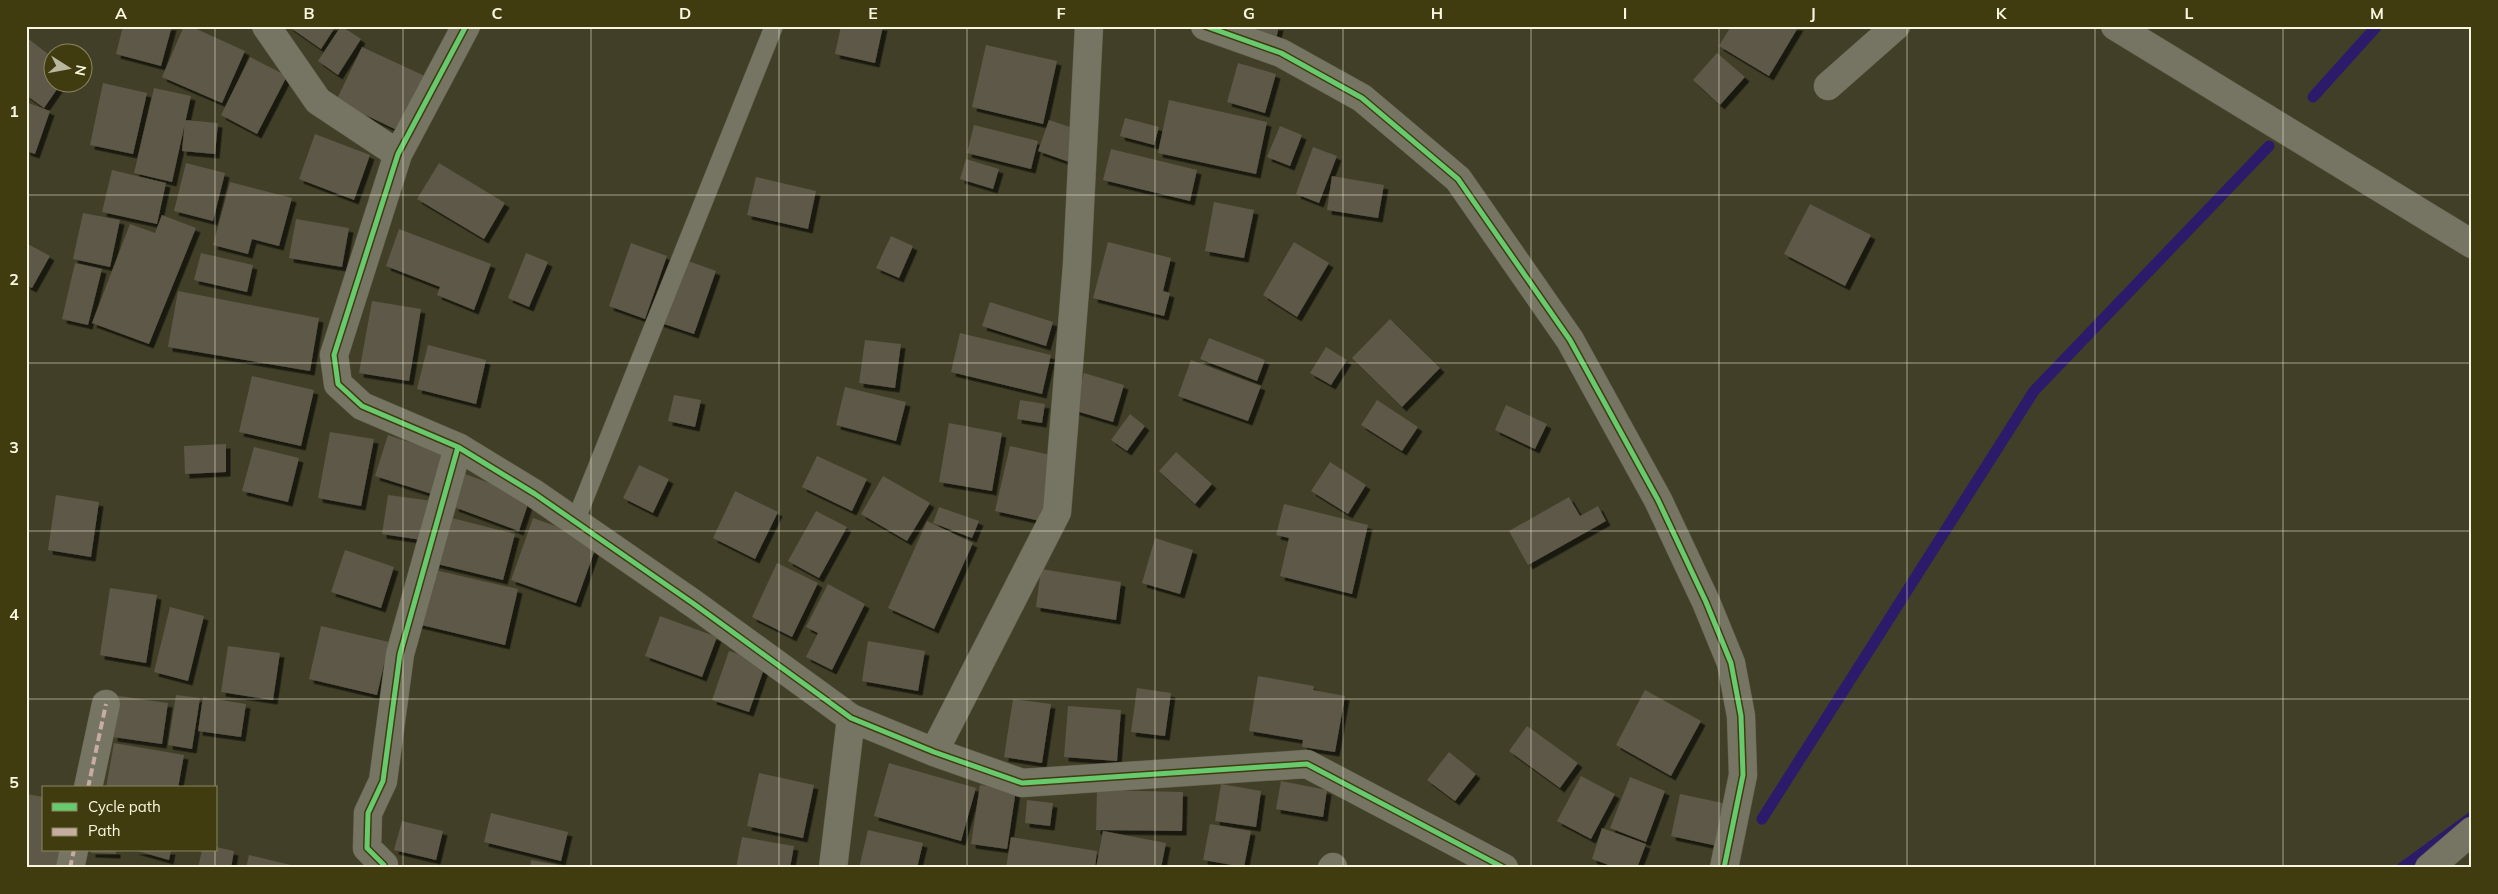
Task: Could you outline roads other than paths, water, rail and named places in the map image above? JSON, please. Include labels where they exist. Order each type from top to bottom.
[{"type":"street","points":[[266,26],[318,101],[398,154]]},
{"type":"street","points":[[466,26],[398,154],[334,355],[338,384],[362,406],[458,447],[535,494],[694,604],[851,718],[934,752],[1022,782],[1306,764],[1504,868]]},
{"type":"street","points":[[934,752],[1057,512],[1077,265],[1089,26]]},
{"type":"street","points":[[1205,26],[1281,53],[1362,98],[1458,180],[1570,340],[1658,500],[1706,602],[1731,663],[1741,716],[1743,775],[1724,868]]},
{"type":"street","points":[[1828,86],[1896,26]]},
{"type":"street","points":[[2115,26],[2472,244]]},
{"type":"street","points":[[384,868],[384,865],[367,848],[368,813],[383,781],[400,654],[458,447]]},
{"type":"street","points":[[88,786],[106,704]]},
{"type":"street","points":[[833,868],[851,718]]},
{"type":"street","points":[[2429,868],[2472,832]]},
{"type":"street","points":[[70,868],[74,852]]},
{"type":"lane","points":[[575,522],[774,26]]},
{"type":"waterway","points":[[2313,97],[2377,26]]},
{"type":"waterway","points":[[1762,819],[2034,391],[2269,146]]},
{"type":"waterway","points":[[2402,868],[2472,817]]}]
